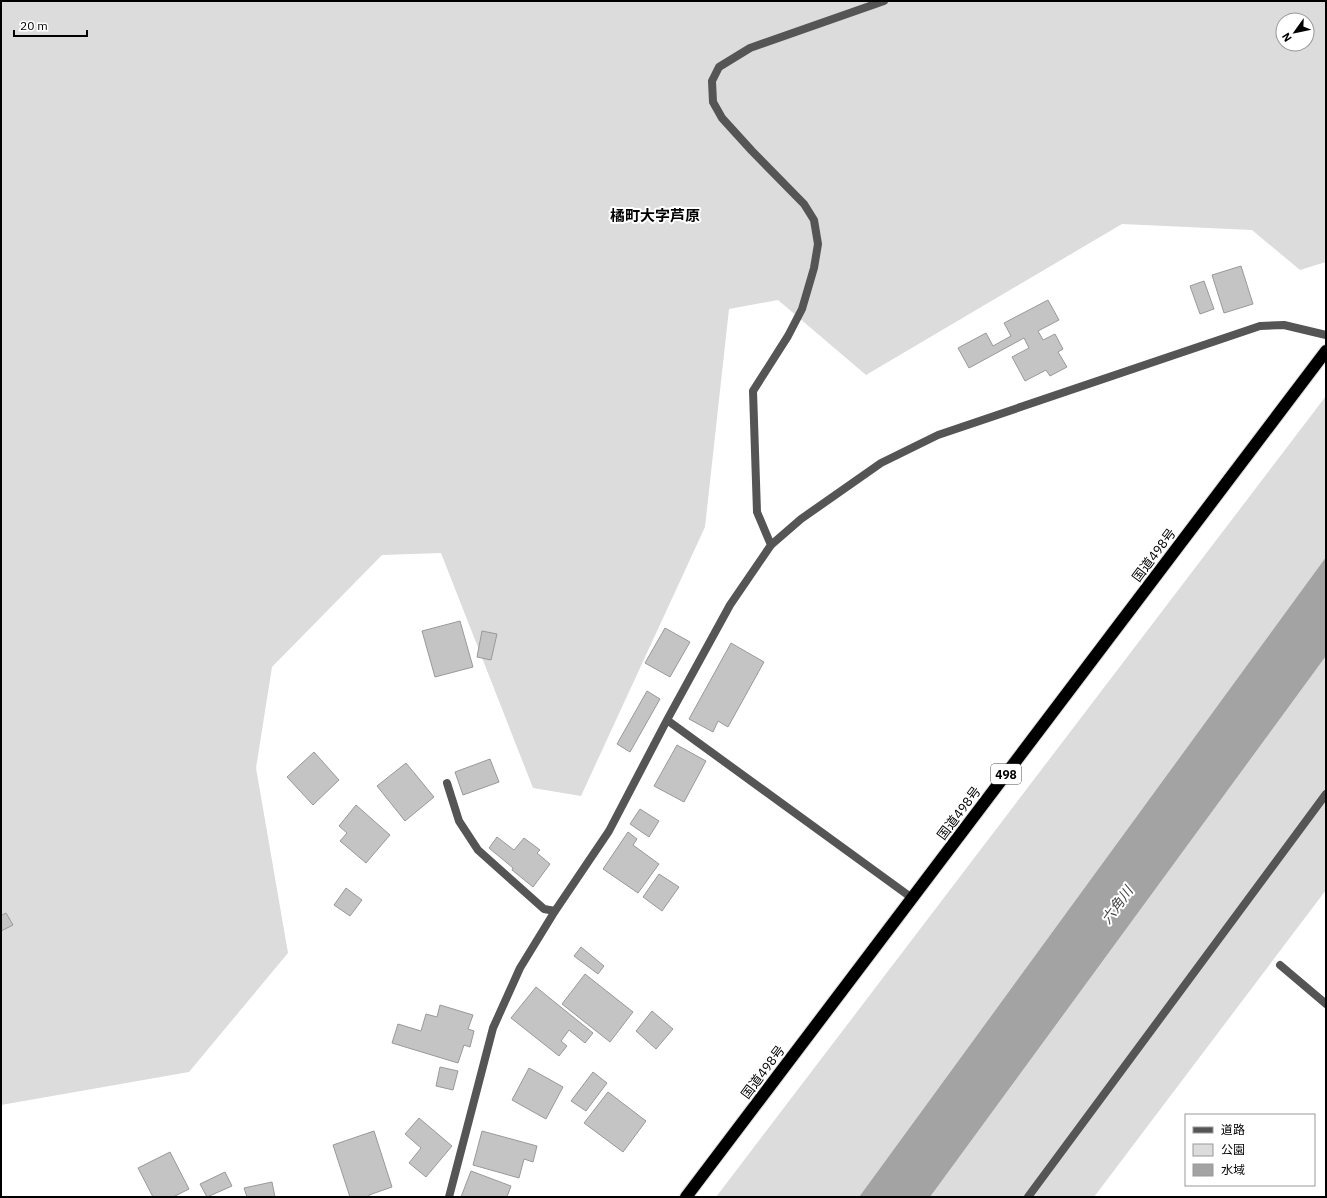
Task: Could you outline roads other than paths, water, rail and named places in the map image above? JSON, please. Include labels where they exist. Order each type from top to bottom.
[{"type":"highway","name":"国道498号","points":[[686,1197],[1326,351]]},
{"type":"street","points":[[771,545],[758,512],[753,391],[788,336],[802,309],[814,268],[818,244],[814,220],[804,204],[722,118],[713,102],[712,81],[719,68],[750,48],[884,1]]},
{"type":"street","points":[[449,1197],[493,1028],[520,968],[555,911],[609,831],[667,720],[730,605],[771,545],[800,519],[881,463],[938,435],[1260,326],[1284,325],[1326,335]]},
{"type":"street","points":[[667,720],[912,898]]},
{"type":"street","points":[[447,783],[459,821],[478,850],[544,909],[555,911]]},
{"type":"street","points":[[1028,1197],[1326,794]]},
{"type":"street","points":[[1280,965],[1326,1004]]},
{"type":"water","name":"六角川","points":[[1326,557],[1326,656],[930,1197],[859,1197]]},
{"type":"district","name":"橘町大字芦原","points":[[655,215]]}]
